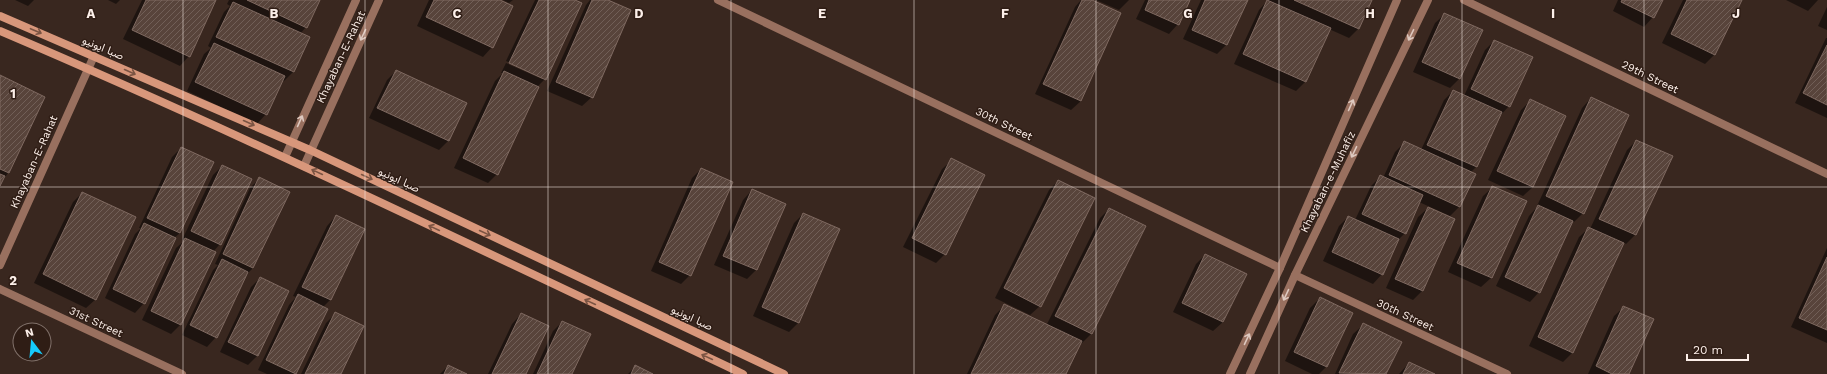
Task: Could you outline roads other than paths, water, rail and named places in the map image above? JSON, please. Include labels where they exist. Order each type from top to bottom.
[{"type":"main road","name":"صبا ایونیو","points":[[0,16],[310,150],[784,374]]},
{"type":"main road","points":[[0,31],[88,68],[285,157],[743,374]]},
{"type":"street","name":"Khayaban-E-Rahat","points":[[285,157],[356,0]]},
{"type":"street","name":"Khayaban-E-Rahat","points":[[304,166],[379,0]]},
{"type":"street","name":"30th Street","points":[[718,0],[1280,268]]},
{"type":"street","name":"Khayaban-e-Muhafiz","points":[[1230,374],[1280,268],[1397,0]]},
{"type":"street","name":"Khayaban-e-Muhafiz","points":[[1250,374],[1295,275],[1428,0]]},
{"type":"street","name":"29th Street","points":[[1464,0],[1827,174]]},
{"type":"street","name":"Khayaban-E-Rahat","points":[[0,265],[94,56]]},
{"type":"street","name":"30th Street","points":[[1295,275],[1507,374]]},
{"type":"street","name":"31st Street","points":[[0,289],[182,374]]}]
